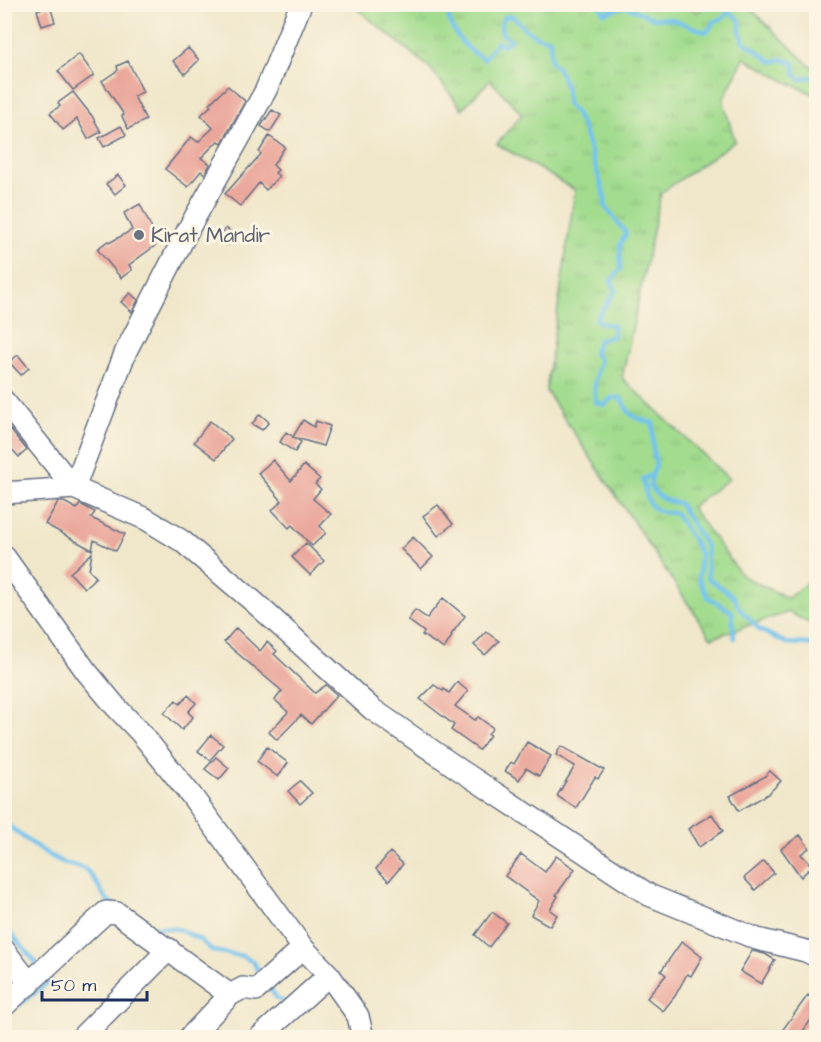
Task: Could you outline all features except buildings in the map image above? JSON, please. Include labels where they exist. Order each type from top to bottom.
[{"type":"street","points":[[74,488],[126,351],[189,228],[266,90],[301,4]]},
{"type":"street","points":[[4,401],[74,488]]},
{"type":"street","points":[[4,493],[74,488],[146,519],[182,541],[254,602],[372,709],[649,895],[757,939],[806,951],[816,956]]},
{"type":"street","points":[[4,556],[86,671],[191,795],[303,948],[329,975],[358,1016],[363,1038]]},
{"type":"street","points":[[4,1006],[106,912],[117,913],[230,995]]},
{"type":"street","points":[[189,1038],[230,995],[243,988],[256,990],[303,948]]},
{"type":"street","points":[[4,950],[30,984]]},
{"type":"street","points":[[81,1038],[169,950]]},
{"type":"street","points":[[259,1038],[329,975]]},
{"type":"green space","points":[[685,4],[697,12],[709,4],[734,5],[752,10],[809,65],[816,69],[816,95],[744,58],[723,100],[735,141],[661,193],[622,378],[729,479],[691,507],[742,576],[788,598],[816,575],[816,627],[789,612],[711,638],[546,391],[575,190],[497,144],[522,114],[490,80],[462,109],[430,68],[352,5]]},
{"type":"waterway","points":[[450,4],[450,21],[453,29],[470,50],[484,59],[497,42],[504,45],[511,40],[502,34],[501,25],[504,17],[513,16],[533,34],[550,39],[551,62],[559,70],[564,80],[567,104],[575,112],[583,128],[605,197],[605,206],[626,233],[620,245],[621,268],[611,281],[616,290],[596,319],[603,324],[613,325],[614,336],[599,340],[594,353],[600,360],[595,381],[596,402],[605,405],[611,398],[621,398],[632,415],[653,423],[653,450],[656,465],[652,475],[643,479],[648,500],[655,509],[675,513],[693,540],[700,554],[699,580],[708,597],[732,612],[734,638]]},
{"type":"waterway","points":[[599,4],[604,13],[625,6],[653,18],[671,19],[706,32],[713,22],[723,18],[729,12],[740,20],[740,32],[744,42],[772,62],[782,59],[794,63],[795,74],[801,80],[808,77],[816,78]]},
{"type":"waterway","points":[[652,475],[650,486],[653,490],[662,498],[679,503],[706,546],[708,578],[733,596],[740,609],[760,630],[786,643],[809,644],[816,647]]},
{"type":"waterway","points":[[4,822],[51,856],[85,869],[109,902],[114,905]]},
{"type":"waterway","points":[[4,926],[40,967]]},
{"type":"waterway","points":[[152,927],[178,929],[199,939],[213,951],[242,956],[252,961],[262,976]]},
{"type":"waterway","points":[[20,1004],[51,980],[47,976]]},
{"type":"waterway","points":[[268,985],[277,999],[288,1003]]},
{"type":"place","name":"Kirat Mandir","points":[[139,235]]}]
